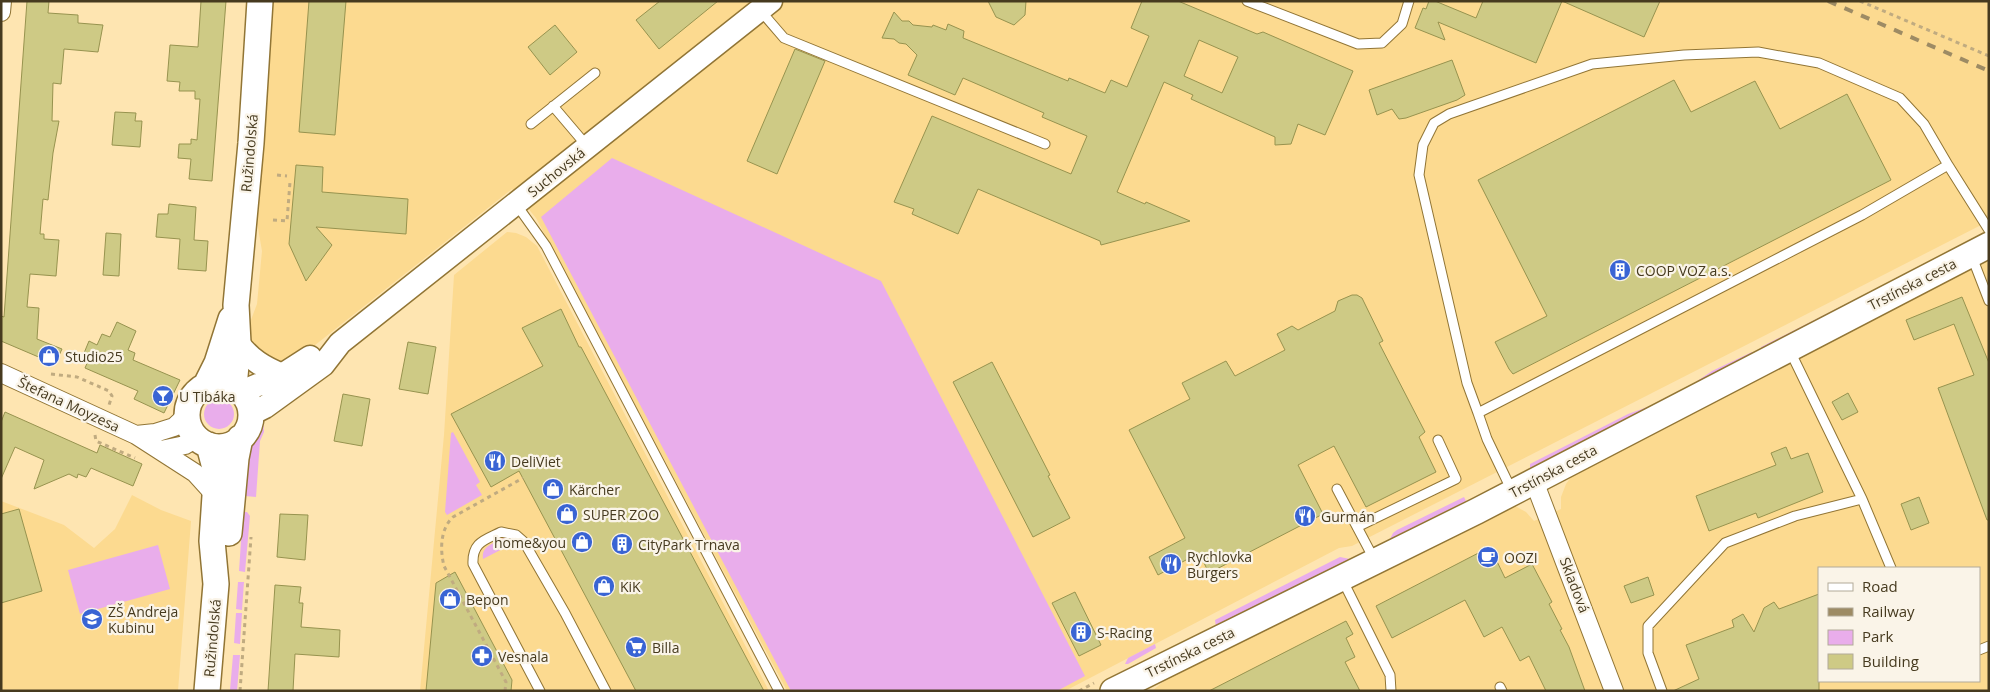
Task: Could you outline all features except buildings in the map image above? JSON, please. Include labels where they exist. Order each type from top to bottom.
[{"type":"main road","name":"Ružindolská","points":[[242,397],[236,305],[260,1]]},
{"type":"main road","name":"Trstínska cesta","points":[[1113,691],[1523,487],[1980,250]]},
{"type":"main road","name":"Ružindolská","points":[[206,385],[217,363],[236,305]]},
{"type":"main road","points":[[220,383],[242,397],[250,423],[240,438],[225,446],[203,442],[192,432],[187,415],[188,408],[194,394],[206,385],[220,383]]},
{"type":"main road","name":"Ružindolská","points":[[216,584],[228,539],[236,458],[240,438]]},
{"type":"main road","name":"Ružindolská","points":[[203,442],[215,468],[216,481],[212,541],[216,584],[207,691]]},
{"type":"street","points":[[1,12],[2,1]]},
{"type":"street","name":"Suchovská","points":[[242,397],[265,407],[323,365],[340,343],[587,147],[761,4]]},
{"type":"street","points":[[238,343],[257,364],[282,375]]},
{"type":"street","name":"Suchovská","points":[[242,397],[282,375],[316,353],[340,343]]},
{"type":"street","name":"Štefana Moyzesa","points":[[1,373],[136,435],[195,473],[214,494]]},
{"type":"street","name":"Štefana Moyzesa","points":[[136,435],[155,433],[174,427],[187,415]]},
{"type":"street","points":[[161,450],[203,442]]},
{"type":"street","name":"Skladová","points":[[1523,487],[1614,691]]},
{"type":"lane","points":[[1247,1],[1358,44],[1382,43],[1402,24],[1409,1]]},
{"type":"lane","points":[[761,4],[784,38],[1045,144]]},
{"type":"lane","points":[[1523,487],[1487,439],[1467,383],[1420,175],[1423,145],[1434,123],[1450,114],[1592,64],[1684,55],[1758,52],[1818,63],[1900,98],[1924,124],[1989,230]]},
{"type":"lane","points":[[531,124],[595,73]]},
{"type":"lane","points":[[553,106],[587,147]]},
{"type":"lane","points":[[1478,413],[1862,215],[1948,164]]},
{"type":"lane","points":[[516,204],[546,246],[779,691]]},
{"type":"lane","points":[[1980,250],[1989,301]]},
{"type":"lane","points":[[1789,348],[1862,499],[1891,567]]},
{"type":"lane","points":[[1357,527],[1456,479],[1438,440]]},
{"type":"lane","points":[[1337,488],[1375,562]]},
{"type":"lane","points":[[1662,691],[1648,653],[1648,626],[1725,544],[1795,516],[1862,499]]},
{"type":"lane","points":[[540,691],[473,564],[474,552],[478,544],[501,532],[516,535],[524,542],[565,613],[606,691]]},
{"type":"lane","points":[[1342,578],[1390,675],[1391,691]]},
{"type":"path","points":[[1860,1],[1989,56]]},
{"type":"path","points":[[277,175],[287,176]]},
{"type":"path","points":[[273,220],[287,221],[290,182]]},
{"type":"path","points":[[66,376],[77,378],[109,391],[111,398]]},
{"type":"path","points":[[508,487],[523,478]]},
{"type":"path","points":[[240,691],[252,534]]},
{"type":"shaded area","points":[[272,1],[1989,1],[1989,221],[1352,546],[1339,548],[1065,691],[787,691],[536,218],[512,189],[295,361],[276,365],[249,341],[249,325],[257,304],[262,251],[257,222]]},
{"type":"shaded area","points":[[507,232],[526,237],[537,246],[769,691],[420,691],[444,435],[454,275]]},
{"type":"shaded area","points":[[1989,256],[1989,691],[1152,691],[1175,672],[1503,505],[1515,506],[1526,512],[1534,521],[1561,509],[1561,497],[1566,484],[1574,473]]},
{"type":"shaded area","name":"ZŠ Andreja Kubinu","points":[[132,495],[161,510],[191,521],[178,691],[1,691],[1,501],[64,525],[94,548],[115,529]]},
{"type":"green space","points":[[612,158],[881,281],[1085,676],[1057,691],[791,691],[541,217]]},
{"type":"green space","points":[[1972,240],[1966,246],[1762,349],[1761,347]]},
{"type":"green space","points":[[1752,352],[1753,354],[1690,386],[1712,371]]},
{"type":"green space","points":[[219,399],[230,403],[234,414],[230,425],[219,429],[208,425],[204,414],[208,403]]},
{"type":"green space","points":[[1653,405],[1530,468],[1530,464],[1628,414]]},
{"type":"green space","points":[[263,418],[264,432],[260,441],[256,497],[245,496],[242,473],[248,444]]},
{"type":"green space","points":[[453,432],[480,482],[476,485],[482,495],[447,515],[445,512],[451,433]]},
{"type":"green space","points":[[1464,497],[1466,501],[1390,539],[1397,530]]},
{"type":"green space","points":[[243,512],[247,512],[250,516],[245,572],[239,571]]},
{"type":"green space","points":[[504,538],[514,539],[516,542],[483,559],[486,548]]},
{"type":"green space","points":[[158,545],[170,589],[80,614],[68,570]]},
{"type":"green space","points":[[1340,557],[1350,559],[1216,627],[1215,620]]},
{"type":"green space","points":[[238,582],[244,582],[242,610],[236,609]]},
{"type":"green space","points":[[236,613],[242,613],[240,644],[234,643]]},
{"type":"green space","points":[[1155,644],[1156,648],[1125,664],[1128,658]]},
{"type":"green space","points":[[233,655],[240,655],[237,691],[230,690]]},
{"type":"railway","points":[[1828,1],[1989,71]]},
{"type":"place","name":"COOP VOZ a.s.","points":[[1620,270]]},
{"type":"place","name":"Studio25","points":[[49,356]]},
{"type":"place","name":"U Tibáka","points":[[163,396]]},
{"type":"place","name":"DeliViet","points":[[495,461]]},
{"type":"place","name":"Kärcher","points":[[553,489]]},
{"type":"place","name":"SUPER ZOO","points":[[567,514]]},
{"type":"place","name":"Gurmán","points":[[1305,516]]},
{"type":"place","name":"home&you","points":[[582,542]]},
{"type":"place","name":"CityPark Trnava","points":[[622,544]]},
{"type":"place","name":"OOZI","points":[[1488,557]]},
{"type":"place","name":"Rychlovka Burgers","points":[[1171,564]]},
{"type":"place","name":"KiK","points":[[604,586]]},
{"type":"place","name":"Bepon","points":[[450,599]]},
{"type":"place","name":"ZŠ Andreja Kubinu","points":[[92,619]]},
{"type":"place","name":"S-Racing","points":[[1081,632]]},
{"type":"place","name":"Billa","points":[[636,647]]},
{"type":"place","name":"Vesnala","points":[[482,656]]}]
